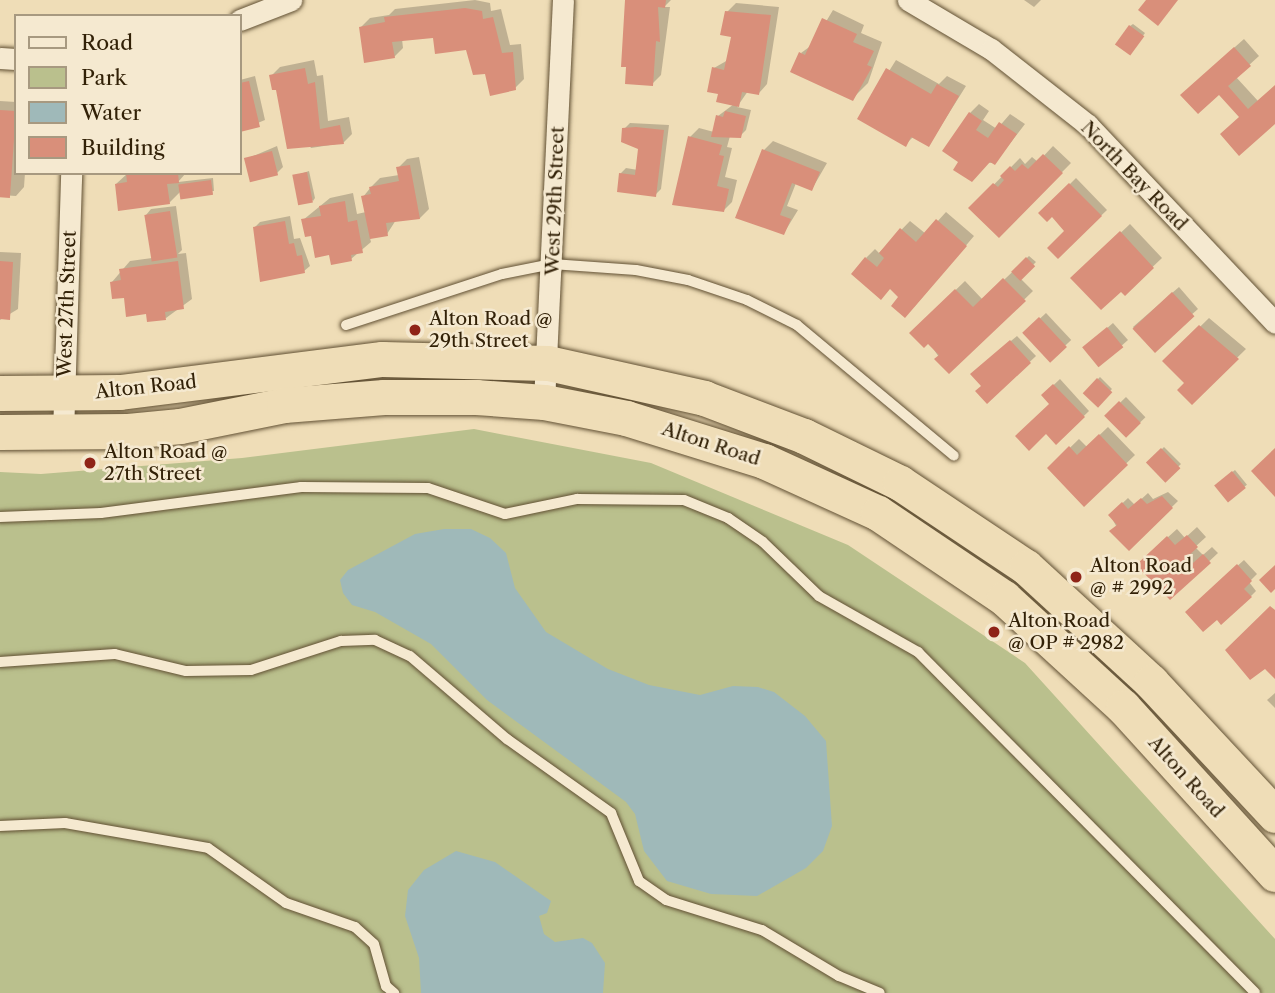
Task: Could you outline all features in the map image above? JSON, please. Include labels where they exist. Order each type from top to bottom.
[{"type":"highway","name":"Alton Road","points":[[0,393],[64,394],[174,387],[276,369],[382,359],[548,363],[704,398],[804,436],[900,483],[1015,582],[1151,682],[1275,815]]},
{"type":"highway","name":"Alton Road","points":[[0,432],[63,434],[180,426],[284,405],[384,397],[544,402],[626,418],[764,461],[878,513],[1015,582],[1123,707],[1275,874]]},
{"type":"street","points":[[242,19],[291,0]]},
{"type":"street","name":"West 29th Street","points":[[544,402],[548,363],[563,0]]},
{"type":"street","name":"North Bay Road","points":[[908,0],[991,49],[1088,125],[1275,323]]},
{"type":"street","name":"West 27th Street","points":[[63,434],[71,175]]},
{"type":"lane","points":[[346,325],[502,274],[552,264],[636,270],[688,280],[760,306],[797,325],[954,456]]},
{"type":"lane","points":[[0,517],[101,513],[301,488],[428,488],[505,514],[577,499],[684,500],[727,518],[763,541],[819,596],[918,652],[1255,993]]},
{"type":"lane","points":[[0,662],[115,653],[186,671],[251,670],[341,641],[375,640],[410,656],[507,739],[611,813],[639,881],[666,900],[762,930],[839,976],[880,993]]},
{"type":"lane","points":[[0,826],[65,823],[208,848],[286,903],[355,927],[374,944],[386,986],[394,993]]},
{"type":"green space","points":[[474,429],[651,463],[848,545],[1025,663],[1275,939],[1275,993],[0,993],[0,472],[41,474],[242,458]]},
{"type":"water","points":[[444,529],[471,529],[490,538],[506,553],[515,588],[546,632],[608,669],[649,685],[700,695],[733,686],[758,687],[774,692],[805,716],[826,741],[832,826],[823,851],[806,868],[757,896],[711,894],[667,881],[644,851],[635,814],[626,802],[487,700],[431,644],[375,612],[352,605],[343,593],[340,580],[348,570],[415,534]]},
{"type":"water","points":[[456,851],[495,862],[551,901],[547,913],[539,916],[544,934],[555,942],[583,938],[592,943],[605,963],[603,993],[421,993],[419,958],[405,916],[408,890],[424,870]]},
{"type":"building","points":[[625,0],[666,0],[665,8],[658,7],[660,42],[656,41],[653,86],[625,84],[626,67],[621,67]]},
{"type":"building","points":[[1146,0],[1178,0],[1158,26],[1138,10]]},
{"type":"building","points":[[465,8],[482,11],[483,19],[493,17],[502,53],[513,52],[516,90],[490,96],[485,74],[473,75],[466,50],[435,54],[433,38],[392,42],[395,58],[364,63],[359,27],[385,22],[384,17]]},
{"type":"building","points":[[725,11],[771,15],[759,95],[742,92],[739,107],[716,102],[718,94],[707,92],[712,67],[724,70],[731,37],[720,35]]},
{"type":"building","points":[[822,18],[857,34],[853,42],[874,51],[867,65],[872,67],[853,101],[790,72],[799,52],[805,55]]},
{"type":"building","points":[[1129,25],[1144,36],[1130,56],[1115,44]]},
{"type":"building","points":[[1234,47],[1251,66],[1228,86],[1248,109],[1275,85],[1275,124],[1239,156],[1220,134],[1239,117],[1219,95],[1198,114],[1180,95]]},
{"type":"building","points":[[305,68],[308,84],[315,82],[320,129],[340,125],[344,144],[287,149],[276,90],[272,90],[269,75]]},
{"type":"building","points":[[886,68],[931,94],[937,84],[959,96],[929,147],[911,137],[906,147],[857,119]]},
{"type":"building","points":[[249,81],[260,127],[242,132],[242,83]]},
{"type":"building","points":[[0,110],[14,111],[10,198],[0,197]]},
{"type":"building","points":[[725,111],[746,116],[741,138],[711,137],[716,115],[723,117]]},
{"type":"building","points":[[969,112],[982,121],[976,130],[988,138],[999,122],[1017,134],[995,165],[990,162],[972,182],[953,170],[958,162],[942,151]]},
{"type":"building","points":[[622,128],[664,130],[656,197],[617,192],[619,173],[635,175],[638,149],[621,142]]},
{"type":"building","points":[[688,136],[722,145],[719,155],[724,156],[717,186],[729,189],[724,212],[672,205]]},
{"type":"building","points":[[762,149],[820,172],[812,191],[792,183],[780,215],[791,219],[784,235],[735,218]]},
{"type":"building","points":[[272,151],[278,175],[250,182],[244,158]]},
{"type":"building","points":[[1043,154],[1063,173],[999,238],[968,208],[993,183],[998,187],[1004,180],[1000,176],[1010,166],[1015,171],[1022,164],[1028,169]]},
{"type":"building","points":[[410,165],[420,219],[386,223],[388,236],[370,239],[361,196],[371,194],[369,187],[399,181],[396,167]]},
{"type":"building","points":[[307,172],[313,202],[298,205],[292,175]]},
{"type":"building","points":[[126,175],[178,175],[179,183],[167,184],[170,204],[118,211],[115,184],[127,182]]},
{"type":"building","points":[[211,180],[213,195],[180,199],[178,185]]},
{"type":"building","points":[[1069,183],[1102,216],[1058,259],[1047,248],[1064,231],[1052,217],[1047,222],[1038,213]]},
{"type":"building","points":[[345,201],[348,222],[357,220],[363,253],[351,255],[352,261],[331,265],[329,255],[315,258],[311,236],[305,237],[301,219],[321,216],[319,206]]},
{"type":"building","points":[[170,211],[177,257],[152,261],[144,215]]},
{"type":"building","points":[[936,219],[967,246],[905,318],[891,306],[898,297],[890,289],[881,300],[851,274],[865,257],[877,267],[884,258],[879,253],[900,228],[916,242]]},
{"type":"building","points":[[285,221],[289,244],[294,243],[297,256],[302,255],[305,273],[260,282],[253,227]]},
{"type":"building","points":[[1120,231],[1154,268],[1125,296],[1121,292],[1101,310],[1070,278]]},
{"type":"building","points":[[1026,257],[1035,266],[1020,281],[1011,272]]},
{"type":"building","points":[[0,261],[13,262],[10,320],[0,319]]},
{"type":"building","points":[[178,261],[184,309],[165,312],[166,320],[147,322],[146,314],[126,317],[124,298],[112,299],[110,282],[121,280],[119,269]]},
{"type":"building","points":[[1003,278],[1026,301],[949,374],[934,359],[939,355],[928,344],[924,348],[909,333],[955,289],[973,307]]},
{"type":"building","points":[[1172,292],[1195,316],[1155,353],[1133,329]]},
{"type":"building","points":[[1039,317],[1067,347],[1050,363],[1022,333]]},
{"type":"building","points":[[1199,325],[1239,359],[1192,405],[1177,390],[1184,383],[1162,361]]},
{"type":"building","points":[[1107,327],[1123,347],[1098,367],[1082,347]]},
{"type":"building","points":[[1010,340],[1031,363],[987,404],[975,391],[981,386],[970,374]]},
{"type":"building","points":[[1097,378],[1112,392],[1098,408],[1083,393]]},
{"type":"building","points":[[1053,384],[1085,417],[1056,445],[1046,434],[1029,451],[1015,436],[1049,404],[1041,395]]},
{"type":"building","points":[[1119,401],[1141,423],[1126,438],[1104,416]]},
{"type":"building","points":[[1099,434],[1128,465],[1084,507],[1047,468],[1069,446],[1077,455]]},
{"type":"building","points":[[1161,448],[1180,468],[1165,483],[1146,463]]},
{"type":"building","points":[[1275,448],[1275,497],[1251,471]]},
{"type":"building","points":[[1232,471],[1246,488],[1228,503],[1214,485]]},
{"type":"building","points":[[1162,496],[1173,508],[1129,551],[1109,531],[1117,525],[1108,515],[1122,502],[1128,509],[1141,498],[1147,504]]},
{"type":"building","points":[[1187,535],[1198,547],[1187,557],[1193,563],[1203,554],[1211,563],[1170,600],[1136,565],[1167,536],[1175,545]]},
{"type":"building","points":[[1237,564],[1252,581],[1244,589],[1252,597],[1221,625],[1217,620],[1203,632],[1185,612]]},
{"type":"building","points":[[1275,565],[1275,589],[1271,593],[1259,580]]},
{"type":"building","points":[[1270,606],[1275,610],[1275,679],[1265,669],[1250,680],[1225,650]]},
{"type":"place","name":"Alton Road @ 29th Street","points":[[415,330]]},
{"type":"place","name":"Alton Road @ 27th Street","points":[[90,463]]},
{"type":"place","name":"Alton Road @ # 2992","points":[[1076,577]]},
{"type":"place","name":"Alton Road @ OP # 2982","points":[[994,632]]}]
